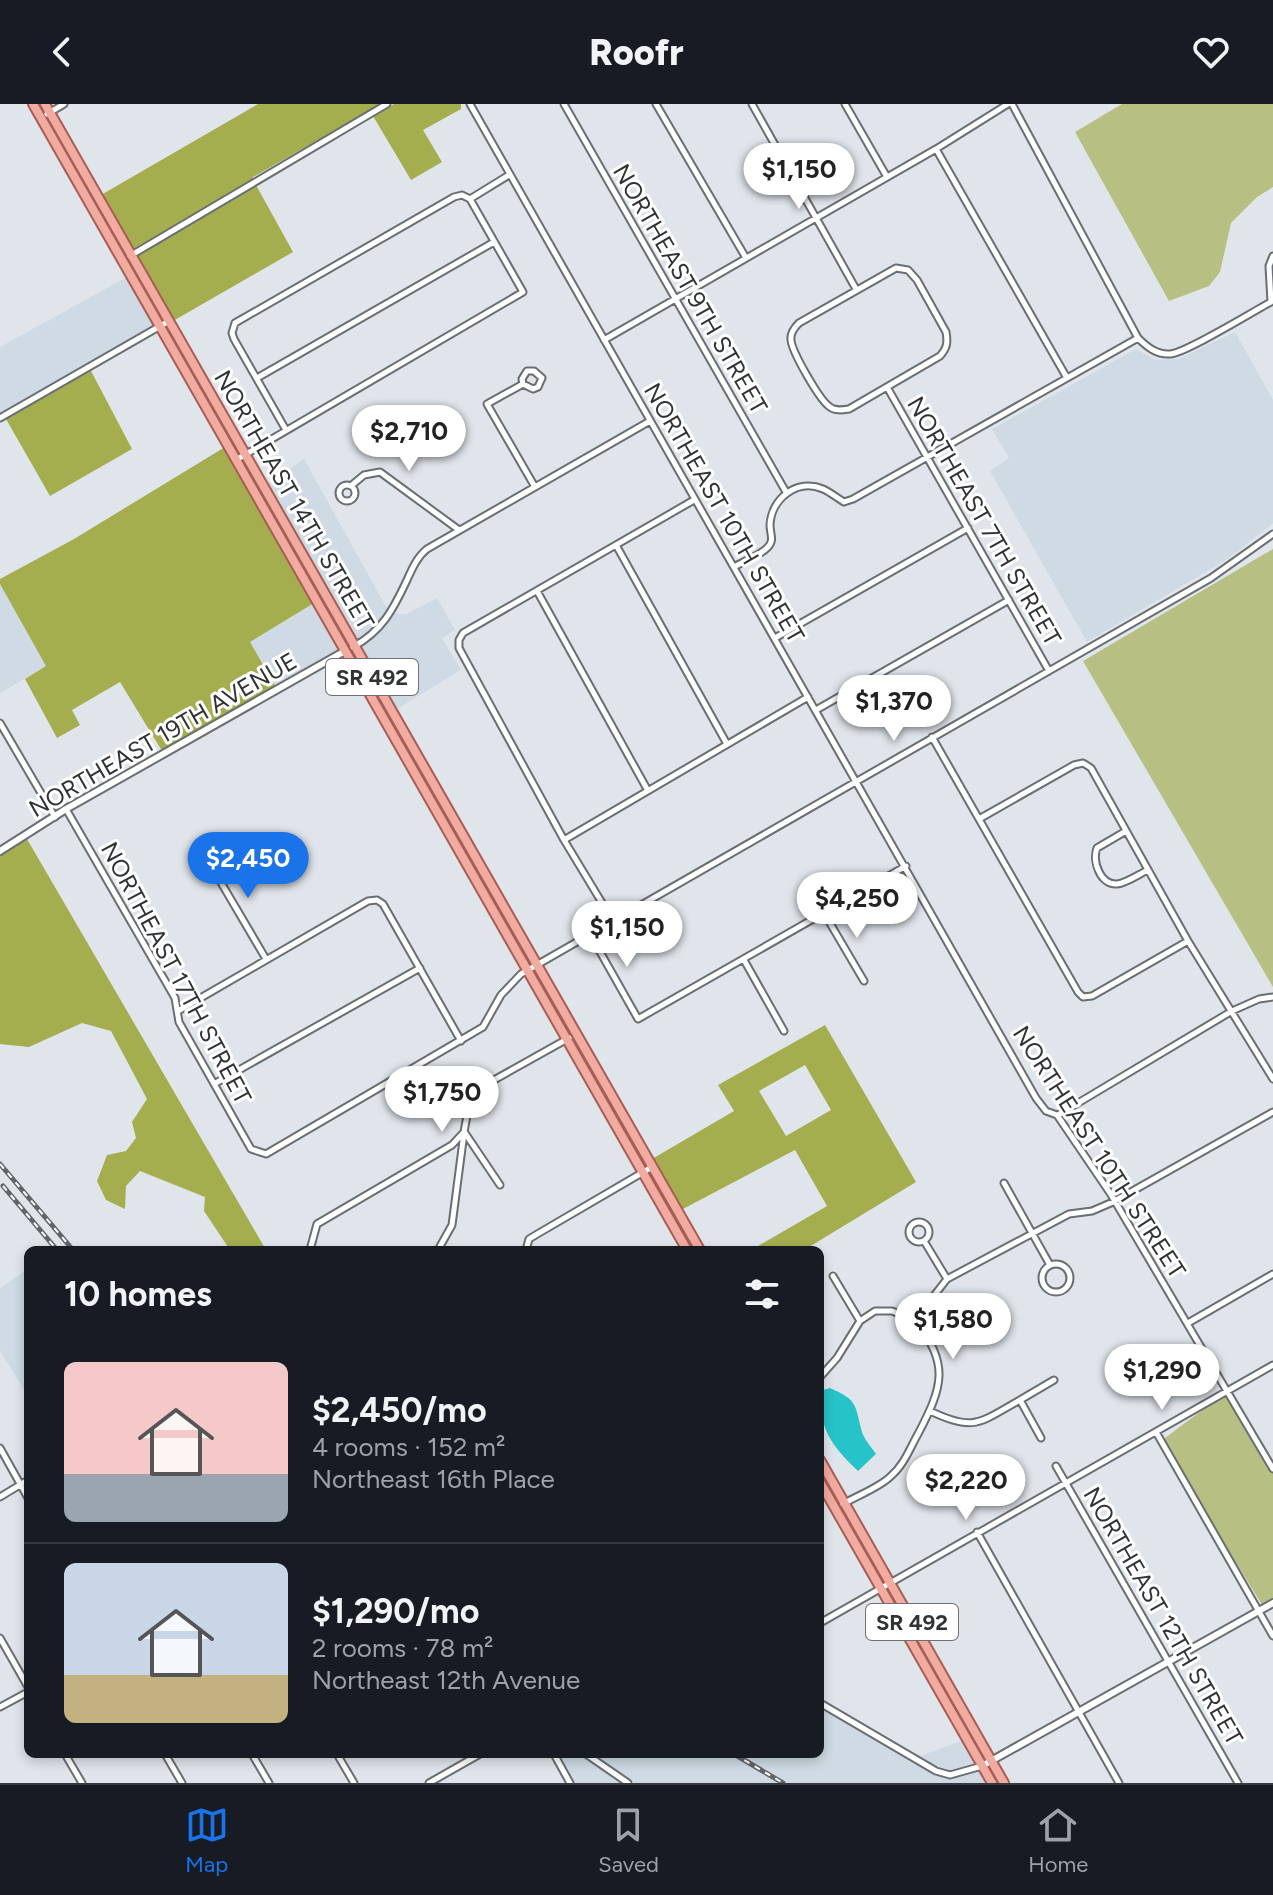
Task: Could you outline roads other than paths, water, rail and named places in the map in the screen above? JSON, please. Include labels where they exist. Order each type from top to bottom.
[{"type":"main road","name":"NORTHEAST 14TH STREET","points":[[33,104],[685,1246]]},
{"type":"main road","name":"NORTHEAST 14TH STREET","points":[[48,108],[698,1246]]},
{"type":"main road","name":"SR 492","points":[[824,1467],[1004,1783]]},
{"type":"main road","name":"SR 492","points":[[824,1489],[992,1783]]},
{"type":"street","points":[[41,118],[48,108],[64,104]]},
{"type":"street","points":[[122,261],[387,104]]},
{"type":"street","name":"NORTHEAST 10TH STREET","points":[[470,104],[1036,1098],[1046,1111],[1057,1115],[1113,1202],[1229,1390],[1273,1469]]},
{"type":"street","name":"NORTHEAST 9TH STREET","points":[[564,104],[786,492]]},
{"type":"street","points":[[656,104],[746,258]]},
{"type":"street","points":[[752,104],[856,289],[799,323],[791,339],[821,397],[830,408],[849,409],[887,387]]},
{"type":"street","points":[[845,104],[887,177]]},
{"type":"street","points":[[604,340],[1010,104],[1138,338],[1154,351],[1176,354],[1272,306],[1269,266],[1273,256]]},
{"type":"street","points":[[936,149],[1067,378]]},
{"type":"street","points":[[470,199],[509,175]]},
{"type":"street","points":[[236,460],[523,292],[470,199],[462,195],[454,197],[240,320],[233,328],[234,339],[286,430]]},
{"type":"street","points":[[257,378],[494,242]]},
{"type":"street","name":"NORTHEAST 7TH STREET","points":[[856,289],[896,268],[908,270],[917,280],[946,332],[948,342],[940,356],[887,387],[1049,671]]},
{"type":"street","points":[[0,418],[169,321]]},
{"type":"street","points":[[734,567],[768,548],[775,506],[786,492],[806,485],[822,488],[844,502],[1138,338]]},
{"type":"street","points":[[523,384],[487,404],[535,487]]},
{"type":"street","points":[[345,651],[372,635],[386,622],[420,555],[650,421]]},
{"type":"street","points":[[352,485],[364,475],[380,472],[459,530]]},
{"type":"street","points":[[613,921],[564,840],[459,648],[459,640],[463,633],[694,500]]},
{"type":"street","points":[[775,638],[968,528]]},
{"type":"street","points":[[178,1011],[368,901],[377,900],[383,904],[461,1041],[483,1027],[508,986],[527,970],[1211,578],[1273,534]]},
{"type":"street","points":[[616,545],[727,744]]},
{"type":"street","points":[[537,591],[647,789]]},
{"type":"street","points":[[816,710],[1009,600]]},
{"type":"street","name":"NORTHEAST 19TH AVENUE","points":[[0,851],[66,809],[345,651]]},
{"type":"street","points":[[564,840],[808,697]]},
{"type":"street","points":[[0,723],[55,817]]},
{"type":"street","points":[[932,737],[1083,997],[1092,996],[1188,941]]},
{"type":"street","points":[[979,819],[1074,765],[1083,763],[1091,768],[1188,941],[1273,1079]]},
{"type":"street","name":"NORTHEAST 17TH STREET","points":[[66,809],[175,998],[179,1022],[251,1149],[256,1152],[266,1154],[461,1041]]},
{"type":"street","points":[[1126,831],[1097,848],[1095,863],[1102,877],[1113,884],[1120,883],[1148,870]]},
{"type":"street","points":[[203,863],[216,874],[266,959]]},
{"type":"street","points":[[590,934],[638,1019],[906,866]]},
{"type":"street","points":[[824,913],[864,981]]},
{"type":"street","points":[[744,960],[784,1031]]},
{"type":"street","points":[[214,1084],[420,968]]},
{"type":"street","points":[[1057,1115],[1232,1011],[1259,999],[1273,997]]},
{"type":"street","points":[[442,1246],[452,1225],[468,1110],[485,1085],[576,1034]]},
{"type":"street","points":[[915,1320],[947,1279],[1069,1214],[1092,1211],[1113,1202],[1273,1112]]},
{"type":"street","points":[[464,1132],[500,1185]]},
{"type":"street","points":[[310,1246],[317,1224],[452,1145],[464,1132]]},
{"type":"street","points":[[527,1246],[529,1239],[652,1167]]},
{"type":"street","points":[[1004,1183],[1050,1265]]},
{"type":"street","points":[[921,1222],[928,1228],[929,1235],[924,1241],[918,1242],[910,1237],[910,1227],[915,1223],[921,1222]]},
{"type":"street","points":[[924,1241],[947,1279]]},
{"type":"street","points":[[1050,1265],[1062,1265],[1068,1271],[1069,1284],[1063,1290],[1054,1292],[1044,1284],[1042,1276],[1050,1265]]},
{"type":"street","points":[[1188,1323],[1273,1274]]},
{"type":"street","points":[[833,1276],[860,1321]]},
{"type":"street","points":[[824,1373],[860,1321],[875,1311],[892,1311],[915,1320],[932,1343],[939,1366],[939,1389],[901,1464],[890,1477],[835,1508]]},
{"type":"street","points":[[824,1621],[1273,1365]]},
{"type":"street","points":[[930,1411],[957,1424],[973,1424],[1054,1380]]},
{"type":"street","points":[[1020,1400],[1041,1438]]},
{"type":"street","points":[[1156,1432],[1273,1636]]},
{"type":"street","points":[[0,1448],[24,1490]]},
{"type":"street","name":"NORTHEAST 12TH STREET","points":[[1056,1466],[1238,1783]]},
{"type":"street","points":[[0,1497],[24,1482]]},
{"type":"street","points":[[977,1532],[1119,1783]]},
{"type":"street","points":[[824,1705],[936,1771],[950,1775],[982,1766],[1273,1603]]},
{"type":"street","points":[[0,1638],[24,1683]]},
{"type":"street","points":[[0,1707],[24,1692]]},
{"type":"street","points":[[67,1758],[82,1783]]},
{"type":"street","points":[[167,1758],[182,1783]]},
{"type":"street","points":[[254,1758],[269,1783]]},
{"type":"street","points":[[339,1758],[354,1783]]},
{"type":"street","points":[[429,1783],[473,1758]]},
{"type":"street","points":[[556,1758],[570,1783]]},
{"type":"street","points":[[592,1758],[628,1783]]},
{"type":"water","points":[[830,1388],[851,1400],[863,1435],[876,1454],[858,1471],[828,1436],[824,1423],[824,1390]]},
{"type":"railway","points":[[0,1164],[70,1246]]},
{"type":"railway","points":[[3,1186],[54,1246]]},
{"type":"railway","points":[[741,1758],[783,1783]]}]
